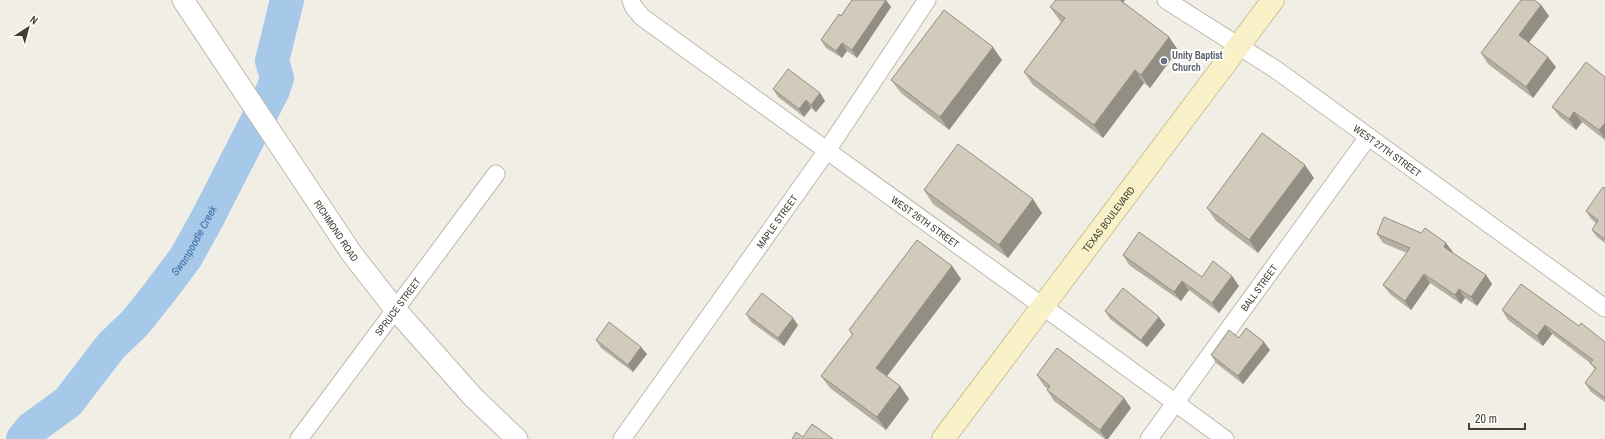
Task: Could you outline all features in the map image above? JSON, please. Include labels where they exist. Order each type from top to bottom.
[{"type":"main road","name":"TEXAS BOULEVARD","points":[[943,439],[1273,0]]},
{"type":"street","name":"RICHMOND ROAD","points":[[183,0],[352,254],[395,309],[474,397],[517,439]]},
{"type":"street","name":"WEST 26TH STREET","points":[[632,0],[633,6],[642,17],[826,152],[1043,305],[1226,439]]},
{"type":"street","name":"MAPLE STREET","points":[[622,439],[826,152],[927,0]]},
{"type":"street","name":"WEST 27TH STREET","points":[[1166,0],[1275,69],[1605,308]]},
{"type":"street","name":"BALL STREET","points":[[1149,439],[1368,137]]},
{"type":"street","name":"SPRUCE STREET","points":[[298,439],[496,174]]},
{"type":"building","points":[[852,0],[886,0],[852,50],[842,43],[836,51],[821,40],[839,14],[841,16]]},
{"type":"building","points":[[1056,0],[1120,0],[1169,37],[1141,75],[1135,70],[1094,125],[1024,72],[1065,18],[1050,7]]},
{"type":"building","points":[[1521,0],[1534,0],[1541,5],[1519,35],[1548,57],[1526,87],[1481,53]]},
{"type":"building","points":[[944,10],[993,47],[940,117],[891,80]]},
{"type":"building","points":[[1586,62],[1605,77],[1605,123],[1599,130],[1574,112],[1569,119],[1552,107]]},
{"type":"building","points":[[788,69],[820,93],[811,105],[806,100],[799,109],[773,89]]},
{"type":"building","points":[[1262,133],[1305,165],[1249,240],[1207,208]]},
{"type":"building","points":[[958,144],[1033,199],[999,245],[924,190]]},
{"type":"building","points":[[1603,187],[1605,188],[1605,239],[1592,230],[1598,220],[1586,211]]},
{"type":"building","points":[[1384,217],[1421,233],[1425,228],[1446,243],[1444,247],[1486,275],[1471,297],[1459,289],[1455,295],[1424,274],[1405,301],[1383,285],[1410,248],[1377,234]]},
{"type":"building","points":[[1139,232],[1202,277],[1213,261],[1232,276],[1212,303],[1182,281],[1174,292],[1123,255]]},
{"type":"building","points":[[917,240],[952,266],[876,368],[900,386],[877,417],[821,376],[853,334],[849,330]]},
{"type":"building","points":[[1521,284],[1579,326],[1581,323],[1605,342],[1605,398],[1585,383],[1596,368],[1590,363],[1593,360],[1545,325],[1537,336],[1502,310]]},
{"type":"building","points":[[1123,288],[1159,317],[1141,340],[1105,311]]},
{"type":"building","points":[[762,293],[793,318],[778,338],[746,314]]},
{"type":"building","points":[[609,322],[641,347],[628,365],[596,340]]},
{"type":"building","points":[[1246,328],[1264,342],[1238,376],[1211,355],[1229,330],[1239,338]]},
{"type":"building","points":[[1057,348],[1124,398],[1100,430],[1047,390],[1050,386],[1037,375]]},
{"type":"building","points":[[812,424],[833,439],[792,439],[796,432],[803,437]]},
{"type":"waterway","name":"Swampoodle Creek","points":[[23,439],[31,429],[68,402],[111,346],[135,323],[186,257],[273,90],[277,78],[272,61],[287,0]]},
{"type":"place","name":"Unity Baptist Church","points":[[1164,61]]}]
